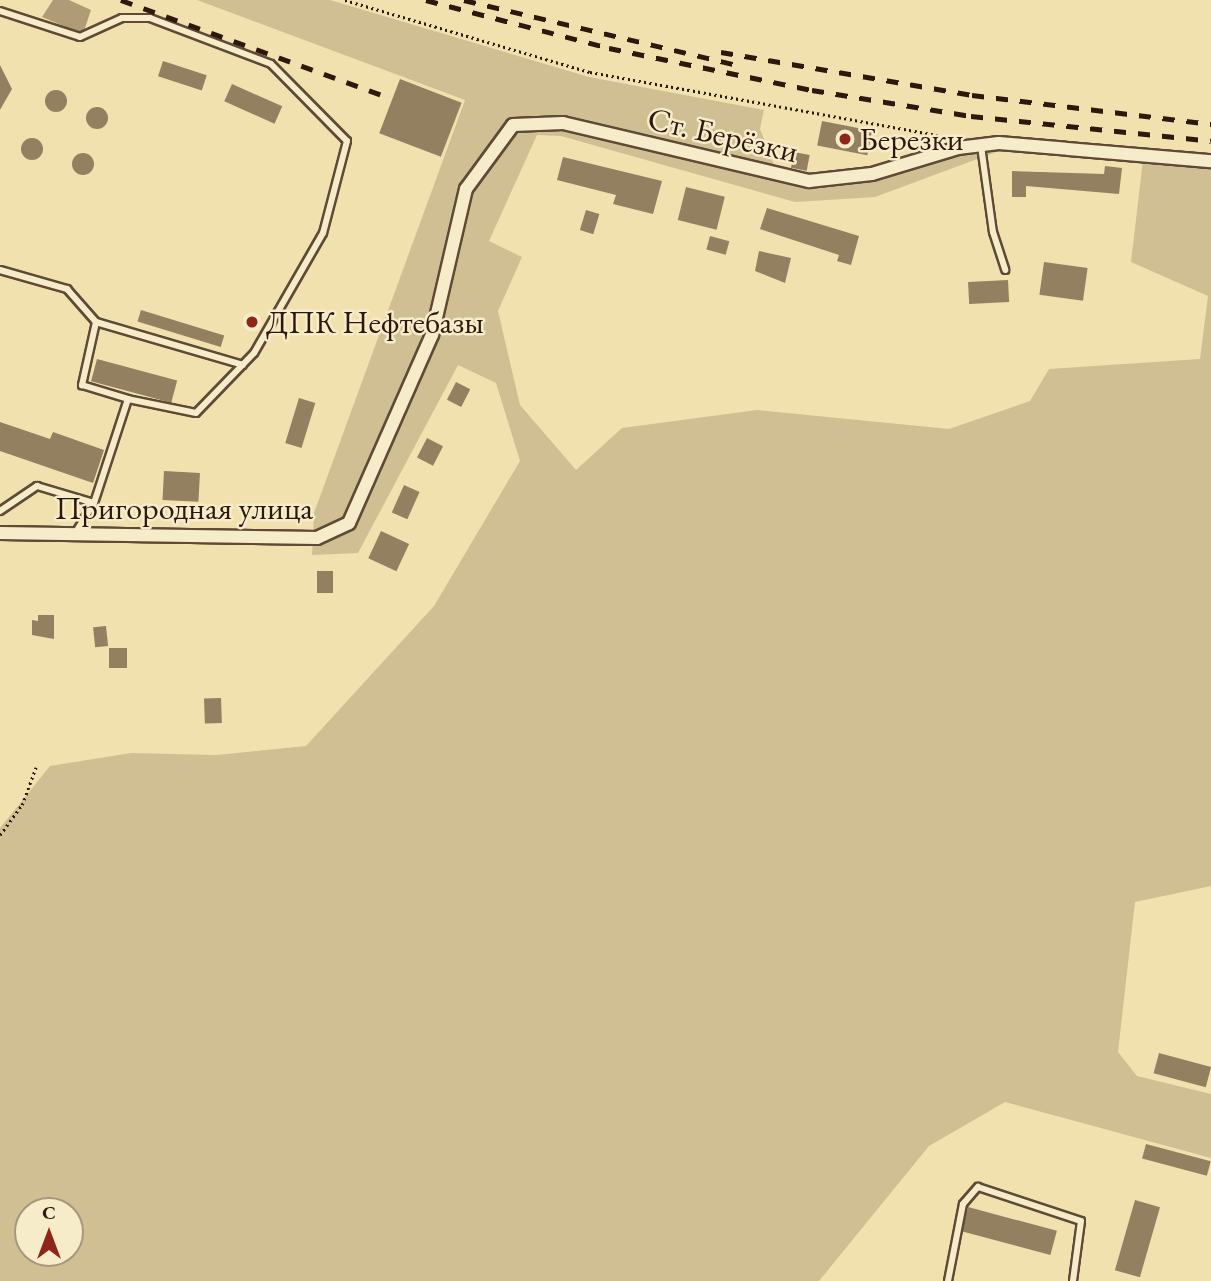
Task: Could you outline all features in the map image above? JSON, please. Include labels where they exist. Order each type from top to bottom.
[{"type":"street","name":"Ст. Берёзки","points":[[513,125],[563,123],[809,181],[872,174],[958,148],[999,143],[1211,161]]},
{"type":"street","name":"Пригородная улица","points":[[0,533],[317,538],[349,523],[432,335],[466,189],[513,125]]},
{"type":"lane","points":[[0,11],[80,37],[122,18],[150,18],[271,64],[344,135],[348,148],[323,233],[243,365],[196,413],[128,399],[82,385],[96,322]]},
{"type":"lane","points":[[981,146],[993,232],[1005,270]]},
{"type":"lane","points":[[0,270],[67,289],[96,322],[243,365]]},
{"type":"lane","points":[[74,534],[94,503],[128,399]]},
{"type":"lane","points":[[0,511],[37,486],[94,503]]},
{"type":"lane","points":[[948,1281],[963,1204],[978,1187],[1081,1221],[1073,1281]]},
{"type":"path","points":[[345,0],[590,72],[952,138]]},
{"type":"path","points":[[0,835],[22,805],[36,767]]},
{"type":"shaded area","points":[[53,0],[69,0],[91,10],[83,34],[42,17]]},
{"type":"shaded area","points":[[197,0],[330,0],[589,77],[764,110],[760,129],[781,183],[873,179],[959,152],[1007,148],[875,197],[795,202],[561,136],[537,135],[489,241],[522,257],[498,311],[520,405],[576,470],[622,428],[757,410],[949,429],[1030,401],[1049,369],[1200,359],[1208,296],[1131,262],[1143,160],[1211,166],[1211,886],[1135,902],[1118,1052],[1137,1076],[1211,1094],[1211,1158],[1005,1102],[929,1146],[819,1281],[0,1281],[0,828],[50,766],[131,753],[217,755],[306,746],[434,606],[520,461],[496,383],[458,365],[358,553],[312,555],[314,513],[465,100]]},
{"type":"building","points":[[163,61],[207,75],[202,90],[158,76]]},
{"type":"building","points":[[0,65],[12,89],[0,110]]},
{"type":"building","points":[[400,79],[462,103],[441,157],[379,133]]},
{"type":"building","points":[[232,84],[282,106],[275,124],[224,101]]},
{"type":"building","points":[[56,90],[64,93],[67,101],[64,109],[56,112],[48,109],[45,101],[48,93]]},
{"type":"building","points":[[97,107],[105,110],[108,118],[105,126],[97,129],[89,126],[86,118],[89,110]]},
{"type":"building","name":"Березки","points":[[822,121],[872,131],[867,155],[817,146]]},
{"type":"building","points":[[32,138],[40,141],[43,149],[40,157],[32,160],[24,157],[21,149],[24,141]]},
{"type":"building","points":[[794,152],[810,155],[807,171],[791,168]]},
{"type":"building","points":[[83,153],[91,156],[94,164],[91,172],[83,175],[75,172],[72,164],[75,156]]},
{"type":"building","points":[[563,157],[662,181],[653,214],[613,204],[616,195],[557,180]]},
{"type":"building","points":[[1105,166],[1122,168],[1119,194],[1026,186],[1026,197],[1012,197],[1012,171],[1104,174]]},
{"type":"building","points":[[686,187],[725,197],[717,230],[678,220]]},
{"type":"building","points":[[767,208],[859,236],[851,265],[837,261],[839,255],[760,229]]},
{"type":"building","points":[[586,210],[599,214],[593,234],[580,230]]},
{"type":"building","points":[[710,236],[729,241],[726,255],[706,250]]},
{"type":"building","points":[[759,251],[791,258],[785,283],[755,271]]},
{"type":"building","points":[[1044,262],[1088,268],[1083,301],[1039,295]]},
{"type":"building","points":[[1008,280],[1009,302],[969,304],[968,282]]},
{"type":"building","points":[[141,310],[224,335],[221,347],[137,321]]},
{"type":"building","points":[[97,359],[177,380],[171,403],[91,381]]},
{"type":"building","points":[[456,382],[470,389],[461,407],[447,400]]},
{"type":"building","points":[[299,398],[315,403],[302,448],[285,443]]},
{"type":"building","points":[[0,422],[50,439],[53,432],[104,450],[93,483],[0,451]]},
{"type":"building","points":[[427,438],[443,446],[433,466],[417,458]]},
{"type":"building","points":[[164,471],[200,473],[198,502],[162,500]]},
{"type":"building","points":[[404,485],[420,492],[407,519],[392,512]]},
{"type":"building","points":[[381,531],[409,544],[396,571],[368,558]]},
{"type":"building","points":[[317,571],[333,571],[333,593],[317,593]]},
{"type":"building","points":[[38,615],[54,615],[54,639],[32,635],[32,620],[38,621]]},
{"type":"building","points":[[106,626],[108,646],[95,647],[93,627]]},
{"type":"building","points":[[109,648],[127,648],[127,668],[109,668]]},
{"type":"building","points":[[221,698],[222,723],[205,724],[204,699]]},
{"type":"building","points":[[1159,1053],[1211,1067],[1206,1087],[1154,1073]]},
{"type":"building","points":[[1146,1144],[1211,1161],[1207,1176],[1142,1158]]},
{"type":"building","points":[[1135,1200],[1160,1207],[1140,1277],[1115,1270]]},
{"type":"building","points":[[968,1207],[1057,1231],[1050,1255],[962,1231]]},
{"type":"railway","points":[[121,0],[385,96]]},
{"type":"railway","points":[[426,0],[609,48],[812,90],[971,116],[1211,141]]},
{"type":"railway","points":[[464,0],[733,64]]},
{"type":"railway","points":[[721,52],[972,95],[1211,124]]},
{"type":"place","name":"Березки","points":[[845,139]]},
{"type":"place","name":"ДПК Нефтебазы","points":[[252,322]]}]
